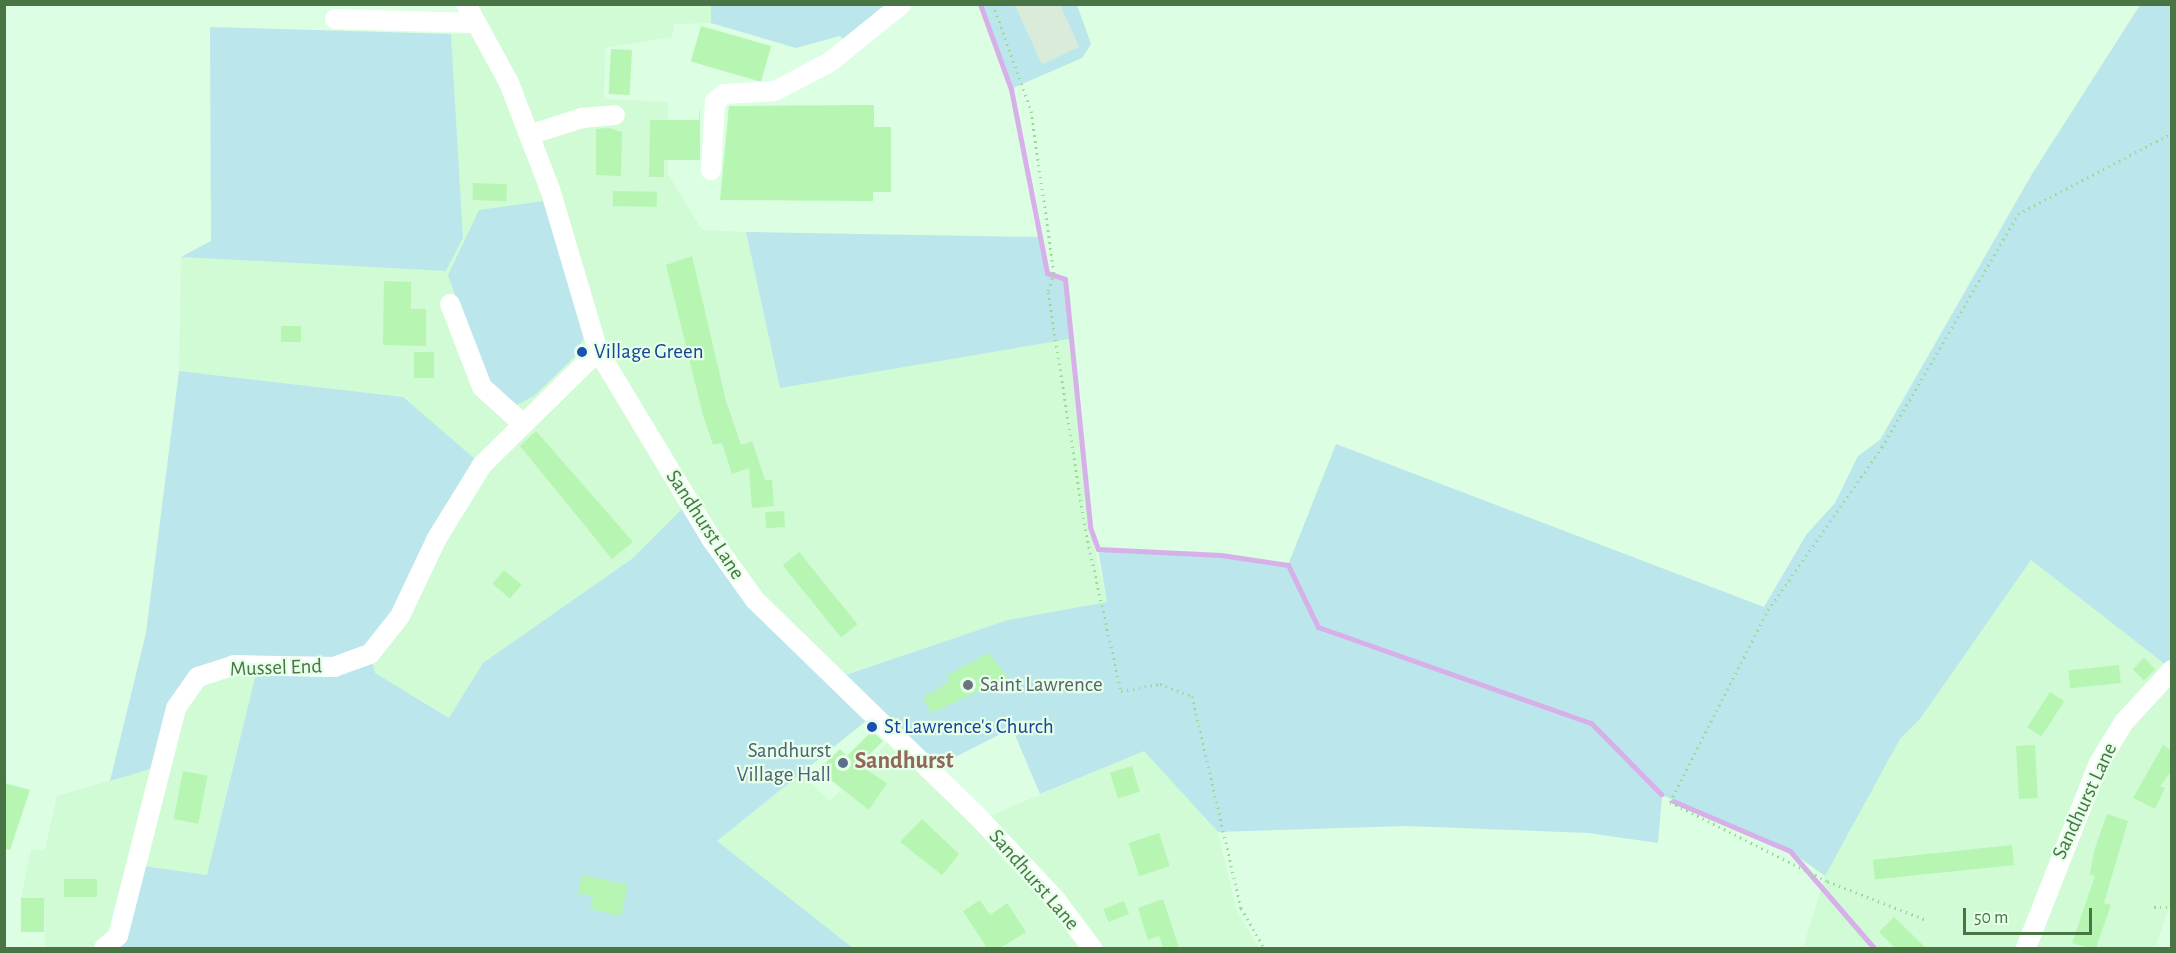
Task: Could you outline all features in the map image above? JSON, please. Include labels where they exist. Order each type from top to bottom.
[{"type":"street","name":"Sandhurst Lane","points":[[466,4],[474,23],[509,83],[529,135],[598,351],[688,503],[755,600],[981,820],[1056,900],[1092,948]]},
{"type":"street","points":[[711,170],[715,102],[723,94],[776,91],[830,62],[902,4]]},
{"type":"street","points":[[335,19],[474,23]]},
{"type":"street","points":[[529,135],[582,118],[615,114]]},
{"type":"street","points":[[450,304],[482,387],[522,423]]},
{"type":"street","name":"Mussel End","points":[[104,948],[118,936],[176,708],[198,677],[234,665],[334,667],[370,654],[400,616],[437,538],[482,465],[522,423],[598,351]]},
{"type":"street","name":"Sandhurst Lane","points":[[2026,948],[2099,763],[2124,722],[2172,670]]},
{"type":"path","points":[[993,4],[1031,111],[1054,272],[1048,292],[1085,529],[1121,691],[1160,684],[1192,696],[1241,908],[1264,948]]},
{"type":"path","points":[[1924,919],[1827,881],[1670,802],[1768,610],[1882,447],[2018,214],[2172,133]]},
{"type":"path","points":[[2154,907],[2172,908]]},
{"type":"shaded area","points":[[466,5],[711,5],[711,23],[674,24],[672,37],[605,48],[604,99],[668,102],[668,174],[702,230],[746,232],[780,387],[1069,339],[1090,527],[1107,602],[1008,620],[831,680],[688,503],[633,558],[483,663],[450,718],[374,673],[370,654],[403,397],[179,371],[181,257],[446,271],[463,238],[451,34],[479,33]]},
{"type":"shaded area","points":[[711,5],[902,5],[850,46],[840,36],[796,48],[711,23]]},
{"type":"shaded area","points":[[980,5],[1015,5],[1042,64],[1079,47],[1060,5],[1077,5],[1091,44],[1082,58],[1011,89]]},
{"type":"shaded area","points":[[1015,5],[1060,5],[1079,47],[1042,64]]},
{"type":"shaded area","points":[[2140,5],[2171,5],[2171,669],[2031,560],[1920,719],[1900,739],[1825,876],[1790,851],[1662,795],[1658,843],[1588,833],[1406,826],[1218,832],[1144,751],[1040,794],[1012,728],[930,770],[871,717],[717,841],[853,948],[114,948],[136,865],[207,875],[258,665],[198,677],[161,766],[110,781],[146,633],[179,371],[403,397],[482,465],[370,654],[375,673],[449,718],[483,663],[633,558],[688,503],[831,680],[1008,620],[1107,602],[1098,549],[1221,555],[1288,565],[1336,444],[1764,607],[1806,535],[1835,503],[1858,456],[1880,440],[2032,174]]},
{"type":"shaded area","points":[[210,27],[451,34],[463,238],[446,271],[181,257],[211,241]]},
{"type":"shaded area","points":[[544,201],[584,337],[575,356],[534,396],[513,407],[486,384],[448,275],[479,210]]},
{"type":"shaded area","points":[[746,232],[1040,237],[1047,273],[1065,279],[1069,339],[780,388]]},
{"type":"shaded area","points":[[2031,560],[2171,669],[2171,903],[2155,948],[1803,948],[1825,876],[1900,739],[1920,719]]},
{"type":"shaded area","points":[[258,665],[207,876],[104,948],[45,948],[44,899],[21,898],[31,850],[45,850],[57,796],[161,766],[198,677]]},
{"type":"shaded area","points":[[893,737],[981,820],[1144,750],[1218,832],[1236,909],[1259,948],[853,948],[717,841],[801,773],[830,801]]},
{"type":"building","points":[[701,26],[771,46],[761,82],[691,62]]},
{"type":"building","points":[[611,49],[632,50],[630,95],[609,94]]},
{"type":"building","points":[[700,104],[700,160],[664,160],[664,177],[649,177],[650,120],[699,120]]},
{"type":"building","points":[[874,105],[874,127],[891,127],[891,192],[873,192],[873,201],[720,200],[729,106]]},
{"type":"building","points":[[609,128],[622,132],[621,176],[596,175],[596,129]]},
{"type":"building","points":[[473,183],[507,184],[506,201],[472,200]]},
{"type":"building","points":[[613,191],[657,192],[657,207],[613,206]]},
{"type":"building","points":[[692,256],[726,401],[741,445],[752,441],[765,480],[772,480],[774,506],[752,508],[749,468],[732,474],[722,443],[713,445],[703,415],[666,265]]},
{"type":"building","points":[[384,281],[411,282],[411,309],[426,309],[426,346],[383,345]]},
{"type":"building","points":[[281,326],[301,326],[301,342],[281,342]]},
{"type":"building","points":[[414,352],[434,352],[434,378],[414,378]]},
{"type":"building","points":[[536,431],[633,542],[612,559],[520,446]]},
{"type":"building","points":[[784,511],[785,527],[766,528],[765,512]]},
{"type":"building","points":[[799,552],[858,624],[841,637],[783,565]]},
{"type":"building","points":[[504,570],[522,585],[510,599],[492,584]]},
{"type":"building","name":"Saint Lawrence","points":[[989,653],[1008,678],[931,713],[923,698],[950,681],[947,675]]},
{"type":"building","points":[[2144,658],[2155,669],[2144,681],[2133,669]]},
{"type":"building","points":[[2119,665],[2121,683],[2070,688],[2068,670]]},
{"type":"building","points":[[2050,692],[2064,701],[2041,736],[2027,727]]},
{"type":"building","points":[[872,731],[883,741],[859,765],[887,783],[869,810],[818,770],[840,749],[847,756]]},
{"type":"building","points":[[2035,745],[2038,798],[2019,799],[2016,746]]},
{"type":"building","points":[[2163,745],[2172,751],[2172,771],[2160,786],[2165,788],[2155,809],[2133,798]]},
{"type":"building","points":[[1132,766],[1140,792],[1118,799],[1110,773]]},
{"type":"building","points":[[183,771],[208,776],[198,824],[174,819]]},
{"type":"building","points":[[4,783],[30,790],[10,850],[4,849]]},
{"type":"building","points":[[2107,814],[2128,821],[2104,903],[2111,905],[2096,948],[2090,948],[2072,943],[2095,876],[2090,874],[2094,851]]},
{"type":"building","points":[[922,819],[959,854],[942,875],[900,842]]},
{"type":"building","points":[[1159,833],[1170,866],[1139,876],[1129,843]]},
{"type":"building","points":[[2012,845],[2014,865],[1875,880],[1873,860]]},
{"type":"building","points":[[582,875],[628,885],[621,916],[590,909],[593,896],[578,893]]},
{"type":"building","points":[[64,879],[97,879],[97,897],[64,897]]},
{"type":"building","points":[[21,898],[44,898],[44,932],[21,932]]},
{"type":"building","points":[[1163,899],[1179,948],[1163,948],[1159,936],[1148,940],[1138,908]]},
{"type":"building","points":[[980,900],[990,915],[1007,903],[1026,932],[1000,948],[987,948],[963,911]]},
{"type":"building","points":[[1124,901],[1129,914],[1108,922],[1103,909]]},
{"type":"building","points":[[1894,917],[1926,948],[1895,948],[1879,932]]},
{"type":"waterway","points":[[980,4],[1011,89],[1047,273],[1065,279],[1090,527],[1098,549],[1221,555],[1288,565],[1318,627],[1591,723],[1661,794]]},
{"type":"waterway","points":[[1673,801],[1790,851],[1874,948]]},
{"type":"place","name":"Village Green","points":[[582,352]]},
{"type":"place","name":"Saint Lawrence","points":[[968,685]]},
{"type":"place","name":"St Lawrence's Church","points":[[872,727]]},
{"type":"place","name":"Sandhurst Village Hall","points":[[843,763]]},
{"type":"district","name":"Sandhurst","points":[[904,762]]}]
